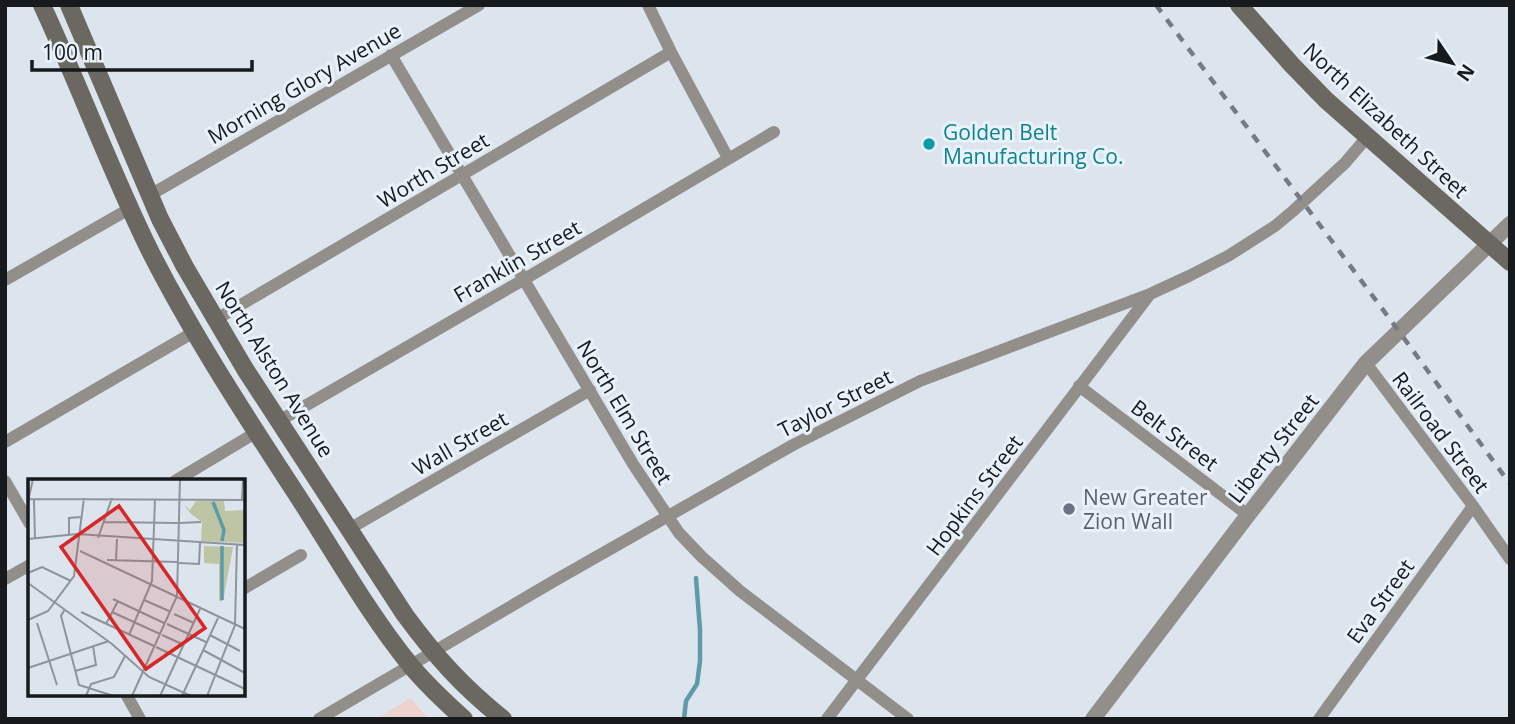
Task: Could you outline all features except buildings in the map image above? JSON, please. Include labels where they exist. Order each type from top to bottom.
[{"type":"main road","points":[[42,5],[130,209],[194,332],[365,602],[411,665],[464,719]]},
{"type":"main road","name":"North Alston Avenue","points":[[69,5],[150,195],[178,255],[215,320],[388,591],[432,652],[468,690],[503,719]]},
{"type":"main road","name":"North Elizabeth Street","points":[[1239,5],[1317,91],[1510,262]]},
{"type":"street","points":[[449,5],[453,20]]},
{"type":"street","name":"Morning Glory Avenue","points":[[150,195],[479,5]]},
{"type":"street","points":[[648,5],[729,158]]},
{"type":"street","name":"Worth Street","points":[[215,320],[671,52]]},
{"type":"street","name":"North Elm Street","points":[[391,55],[633,464],[679,533],[740,591],[908,719]]},
{"type":"street","name":"Franklin Street","points":[[279,421],[774,132]]},
{"type":"street","name":"Taylor Street","points":[[319,719],[793,445],[920,381],[1150,294],[1228,256],[1293,211],[1345,163],[1368,136]]},
{"type":"street","points":[[5,280],[130,209]]},
{"type":"street","name":"Liberty Street","points":[[1093,719],[1366,363],[1510,224]]},
{"type":"street","name":"Hopkins Street","points":[[827,719],[1150,294]]},
{"type":"street","points":[[5,442],[194,332]]},
{"type":"street","name":"Railroad Street","points":[[1366,363],[1510,559]]},
{"type":"street","name":"Belt Street","points":[[1079,386],[1248,514]]},
{"type":"street","name":"Wall Street","points":[[349,529],[590,390]]},
{"type":"street","points":[[178,479],[257,432]]},
{"type":"street","points":[[5,481],[28,521]]},
{"type":"street","name":"Eva Street","points":[[1319,719],[1473,506]]},
{"type":"street","points":[[245,588],[301,555]]},
{"type":"street","points":[[5,579],[28,566]]},
{"type":"street","points":[[127,696],[140,719]]},
{"type":"shaded area","points":[[410,698],[429,719],[377,719]]},
{"type":"waterway","points":[[684,719],[686,701],[697,684],[700,661],[696,578]]},
{"type":"railway","points":[[1156,5],[1510,484]]},
{"type":"place","name":"Golden Belt Manufacturing Co.","points":[[929,144]]},
{"type":"place","name":"New Greater Zion Wall","points":[[1069,509]]}]
